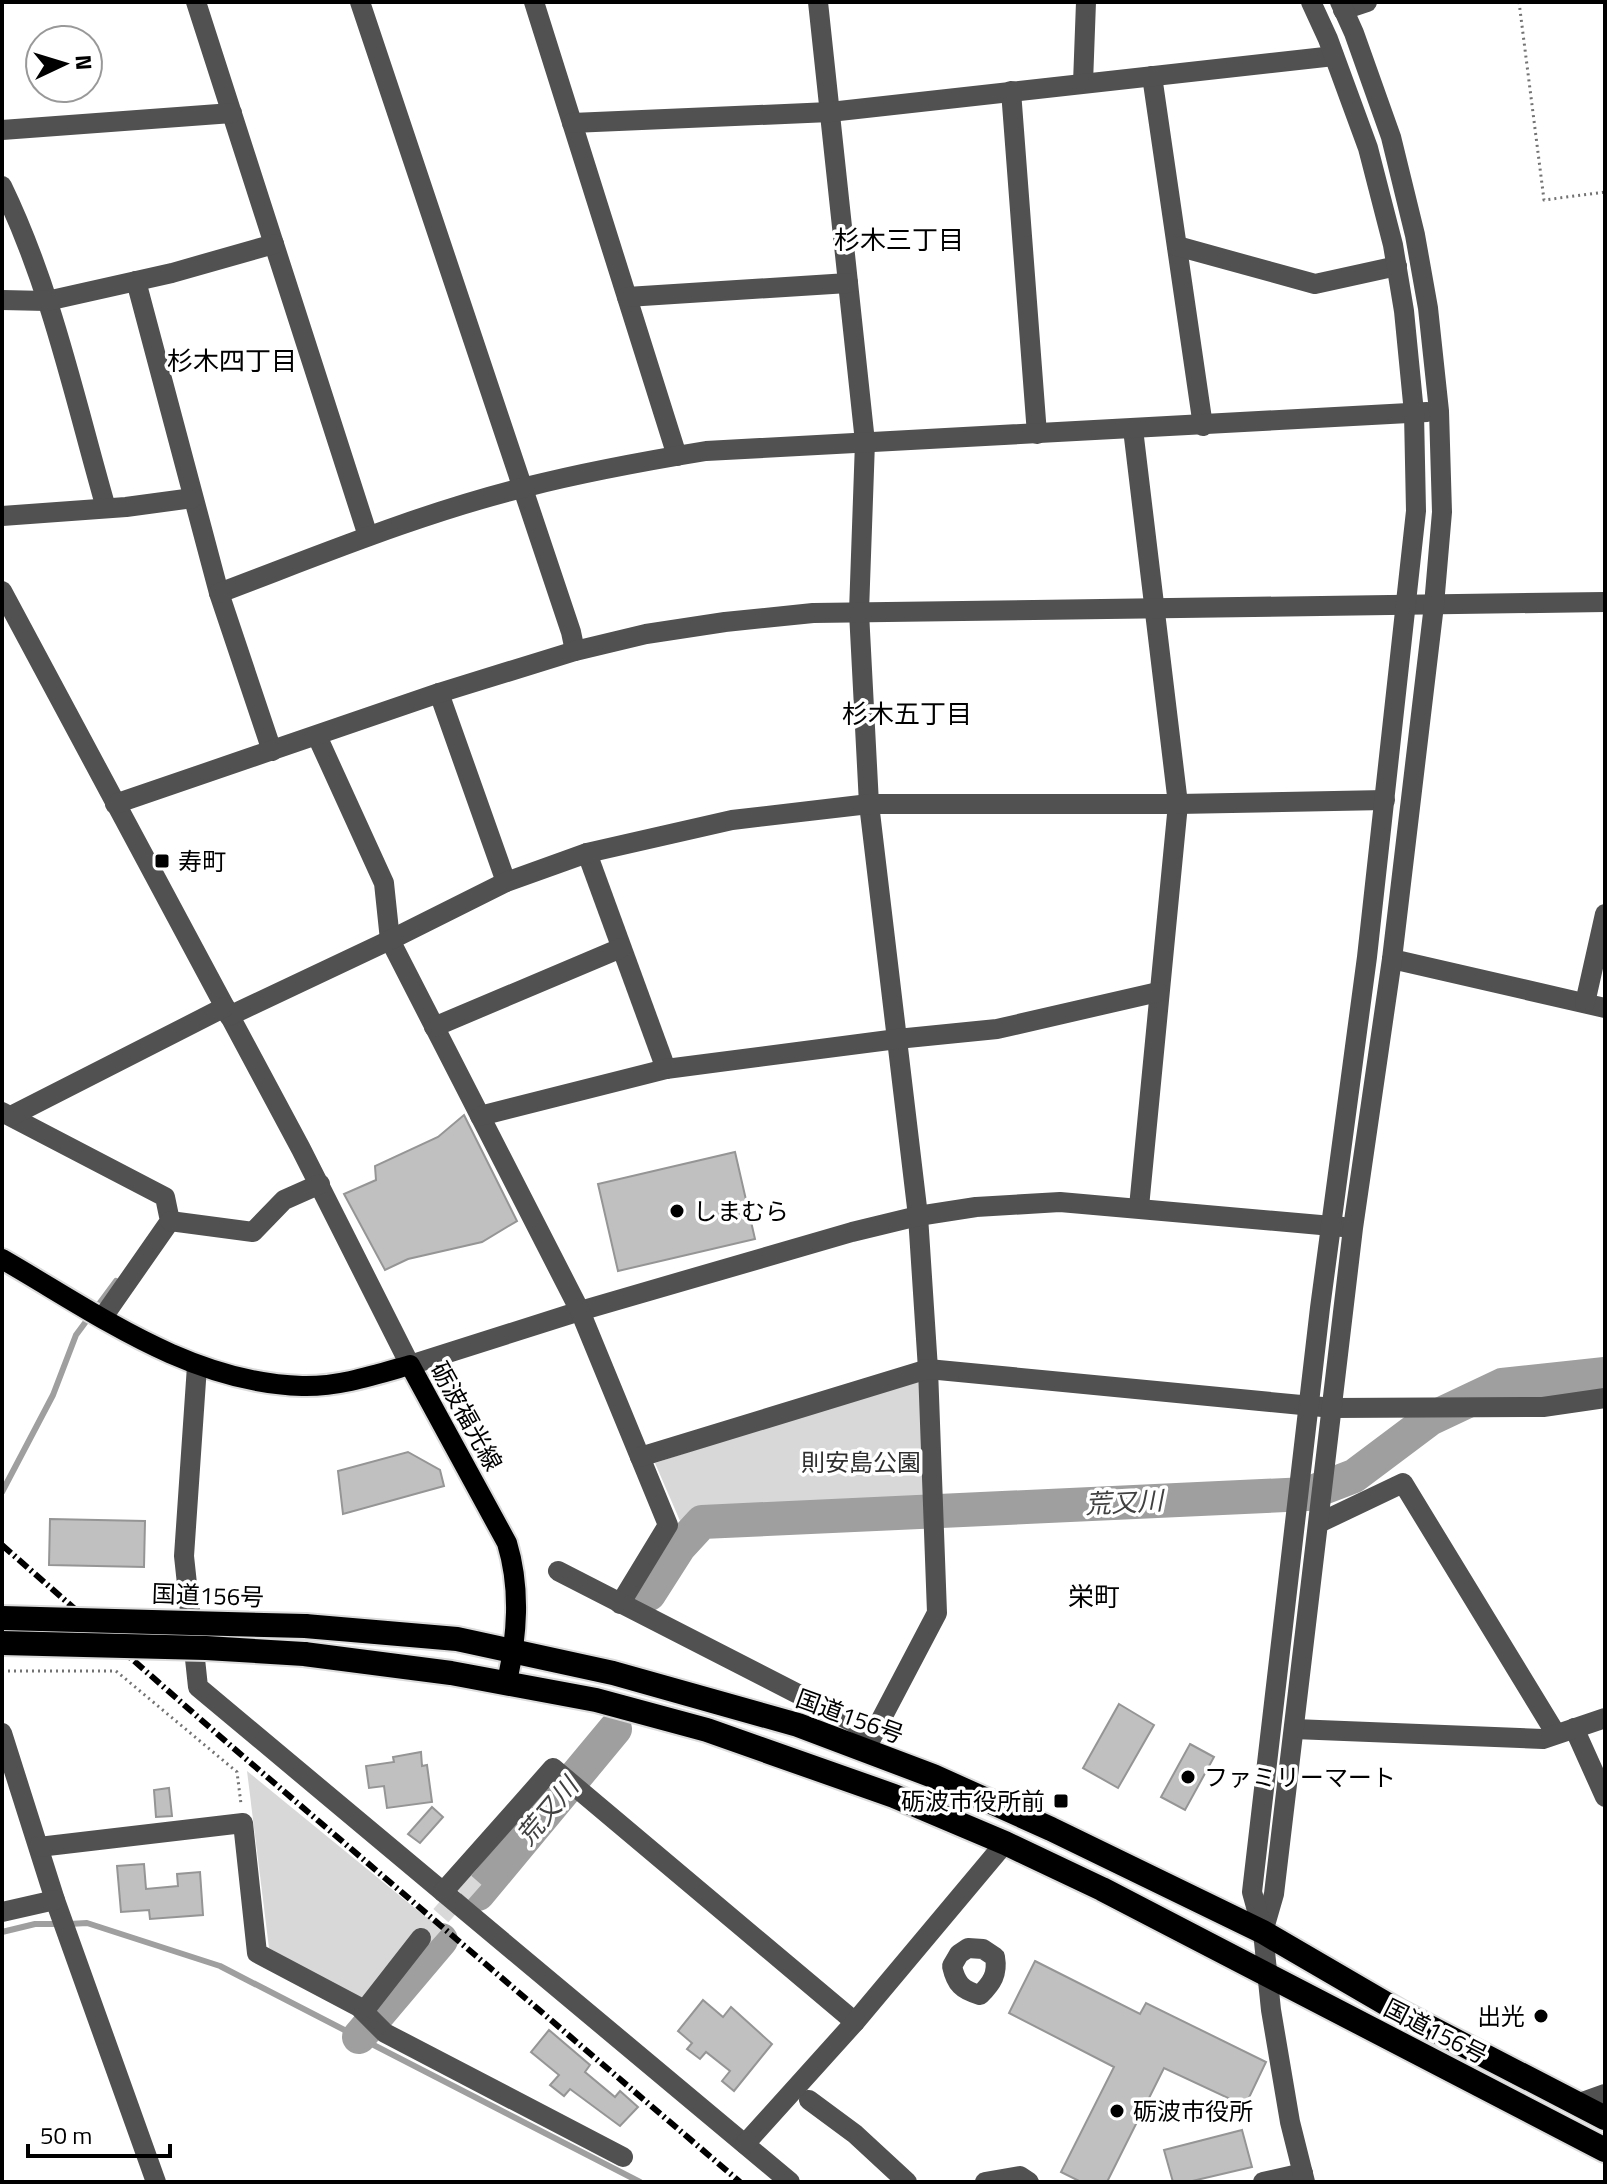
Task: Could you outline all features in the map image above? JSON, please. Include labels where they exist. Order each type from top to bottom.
[{"type":"highway","name":"国道156号","points":[[2,1618],[305,1626],[457,1639],[700,1697],[870,1742],[933,1776],[1263,1932],[1402,2013],[1605,2118]]},
{"type":"highway","name":"国道156号","points":[[2,1643],[304,1654],[507,1682],[596,1700],[707,1730],[894,1796],[1005,1843],[1102,1889],[1605,2150]]},
{"type":"main road","name":"砺波福光線","points":[[2,1259],[158,1348],[197,1366],[248,1381],[305,1386],[358,1380],[410,1365],[507,1543],[515,1570],[517,1611],[514,1651],[507,1682]]},
{"type":"street","points":[[196,2],[368,536]]},
{"type":"street","points":[[360,2],[575,651]]},
{"type":"street","points":[[534,2],[677,456]]},
{"type":"street","points":[[558,1571],[870,1742],[937,1613],[928,1369],[918,1216],[869,804],[859,612],[865,442],[818,2]]},
{"type":"street","points":[[1083,83],[1086,2]]},
{"type":"street","points":[[1263,2182],[1304,2178],[1290,2122],[1263,1932],[1252,1892],[1385,800],[1416,511],[1414,413],[1397,266],[1368,148],[1311,2]]},
{"type":"street","points":[[1263,1932],[1274,1894],[1353,1228],[1392,959],[1442,512],[1439,411],[1428,308],[1415,235],[1391,137],[1342,6],[1367,2]]},
{"type":"street","points":[[572,123],[830,112],[1334,56]]},
{"type":"street","points":[[1152,76],[1203,426]]},
{"type":"street","points":[[1011,91],[1037,434]]},
{"type":"street","points":[[2,130],[232,113]]},
{"type":"street","points":[[2,186],[22,227],[47,301],[106,508]]},
{"type":"street","points":[[2,300],[47,301],[274,244]]},
{"type":"street","points":[[1177,246],[1315,284],[1397,266]]},
{"type":"street","points":[[136,281],[219,593],[272,751]]},
{"type":"street","points":[[627,297],[848,283]]},
{"type":"street","points":[[219,593],[368,536],[523,487],[626,464],[706,451],[1439,411]]},
{"type":"street","points":[[1133,429],[1178,804],[1139,1207]]},
{"type":"street","points":[[2,516],[193,498]]},
{"type":"street","points":[[2,591],[320,1184],[410,1365],[580,1311],[852,1232],[918,1216],[976,1207],[1060,1202],[1353,1228]]},
{"type":"street","points":[[115,804],[439,693],[575,651],[646,634],[725,622],[813,613],[1605,602]]},
{"type":"street","points":[[439,693],[506,882]]},
{"type":"street","points":[[317,736],[384,883],[390,940],[580,1311],[668,1525],[620,1604]]},
{"type":"street","points":[[7,1114],[390,940],[506,882],[587,853],[732,820],[869,804],[1385,800]]},
{"type":"street","points":[[587,853],[666,1069]]},
{"type":"street","points":[[1392,959],[1595,1006],[1605,914]]},
{"type":"street","points":[[434,1027],[621,948]]},
{"type":"street","points":[[480,1116],[666,1069],[997,1029],[1158,992]]},
{"type":"street","points":[[7,1114],[165,1197],[170,1221],[103,1317]]},
{"type":"street","points":[[170,1221],[253,1232],[284,1200],[320,1184]]},
{"type":"street","points":[[197,1366],[184,1556],[198,1687],[790,2182]]},
{"type":"street","points":[[640,1457],[928,1369],[1309,1407],[1543,1407],[1605,1398]]},
{"type":"street","points":[[1319,1523],[1403,1483],[1605,1797]]},
{"type":"street","points":[[1294,1729],[1543,1739],[1605,1718]]},
{"type":"street","points":[[2,1733],[55,1900],[156,2182]]},
{"type":"street","points":[[443,1892],[553,1768],[855,2022]]},
{"type":"street","points":[[474,1878],[564,1777]]},
{"type":"street","points":[[39,1847],[243,1823],[257,1953],[364,2011],[385,2033],[623,2157]]},
{"type":"street","points":[[745,2144],[855,2022],[1005,1843]]},
{"type":"street","points":[[2,1912],[55,1900]]},
{"type":"street","points":[[933,1929],[959,1954]]},
{"type":"street","points":[[364,2011],[421,1938]]},
{"type":"street","points":[[1577,2104],[1605,2094]]},
{"type":"street","points":[[809,2100],[855,2134],[907,2182]]},
{"type":"street","points":[[985,2182],[1020,2176],[1029,2182]]},
{"type":"path","points":[[1519,2],[1544,200],[1605,192]]},
{"type":"path","points":[[2,1671],[116,1671],[237,1772],[243,1823]]},
{"type":"green space","name":"則安島公園","points":[[923,1376],[927,1522],[717,1532],[690,1544],[655,1463]]},
{"type":"green space","points":[[247,1771],[427,1918],[363,2002],[269,1948]]},
{"type":"building","points":[[464,1115],[517,1221],[482,1242],[408,1259],[385,1270],[344,1194],[376,1180],[375,1166],[438,1137]]},
{"type":"building","name":"しまむら","points":[[735,1152],[755,1239],[618,1271],[598,1184]]},
{"type":"building","points":[[408,1452],[440,1470],[444,1486],[343,1514],[338,1471]]},
{"type":"building","points":[[50,1519],[145,1521],[144,1567],[49,1565]]},
{"type":"building","points":[[1119,1704],[1154,1725],[1118,1788],[1083,1768]]},
{"type":"building","name":"ファミリーマート","points":[[1190,1744],[1214,1757],[1185,1810],[1161,1797]]},
{"type":"building","points":[[421,1752],[422,1766],[427,1765],[432,1802],[387,1808],[384,1786],[369,1788],[366,1766],[394,1762],[393,1757]]},
{"type":"building","points":[[169,1788],[172,1816],[156,1817],[154,1790]]},
{"type":"building","points":[[432,1807],[443,1817],[420,1843],[408,1834]]},
{"type":"building","points":[[144,1864],[146,1889],[178,1886],[177,1874],[200,1872],[203,1915],[150,1919],[149,1910],[121,1912],[117,1866]]},
{"type":"building","points":[[1035,1961],[1140,2014],[1146,2003],[1266,2062],[1245,2106],[1164,2068],[1107,2182],[1081,2182],[1061,2172],[1114,2067],[1009,2013]]},
{"type":"building","points":[[703,2000],[723,2017],[731,2007],[772,2044],[734,2091],[722,2081],[730,2071],[706,2052],[700,2059],[687,2049],[692,2043],[678,2031]]},
{"type":"building","points":[[549,2030],[590,2065],[585,2072],[615,2097],[620,2091],[638,2107],[620,2126],[570,2089],[564,2096],[550,2085],[559,2075],[531,2052]]},
{"type":"building","points":[[1242,2130],[1252,2167],[1188,2182],[1173,2182],[1164,2150]]},
{"type":"waterway","points":[[2,1492],[53,1395],[76,1335],[116,1281]]},
{"type":"waterway","name":"荒又川","points":[[649,1594],[679,1547],[702,1522],[1307,1494],[1354,1476],[1430,1419],[1502,1385],[1605,1374]]},
{"type":"waterway","name":"荒又川","points":[[478,1894],[615,1729]]},
{"type":"waterway","name":"荒又川","points":[[69,1924],[87,1923],[220,1966],[640,2182]]},
{"type":"waterway","points":[[2,1932],[35,1924],[58,1924]]},
{"type":"waterway","name":"荒又川","points":[[359,2037],[441,1940]]},
{"type":"tunnel","points":[[421,1938],[474,1878]]},
{"type":"railway","points":[[2,1545],[231,1746],[740,2182]]},
{"type":"place","name":"寿町","points":[[162,861]]},
{"type":"place","name":"しまむら","points":[[677,1211]]},
{"type":"place","name":"ファミリーマート","points":[[1188,1777]]},
{"type":"place","name":"砺波市役所前","points":[[1061,1801]]},
{"type":"place","name":"出光","points":[[1541,2016]]},
{"type":"place","name":"砺波市役所","points":[[1117,2111]]},
{"type":"district","name":"杉木三丁目","points":[[899,239]]},
{"type":"district","name":"杉木四丁目","points":[[232,360]]},
{"type":"district","name":"杉木五丁目","points":[[907,713]]},
{"type":"district","name":"栄町","points":[[1094,1596]]}]
